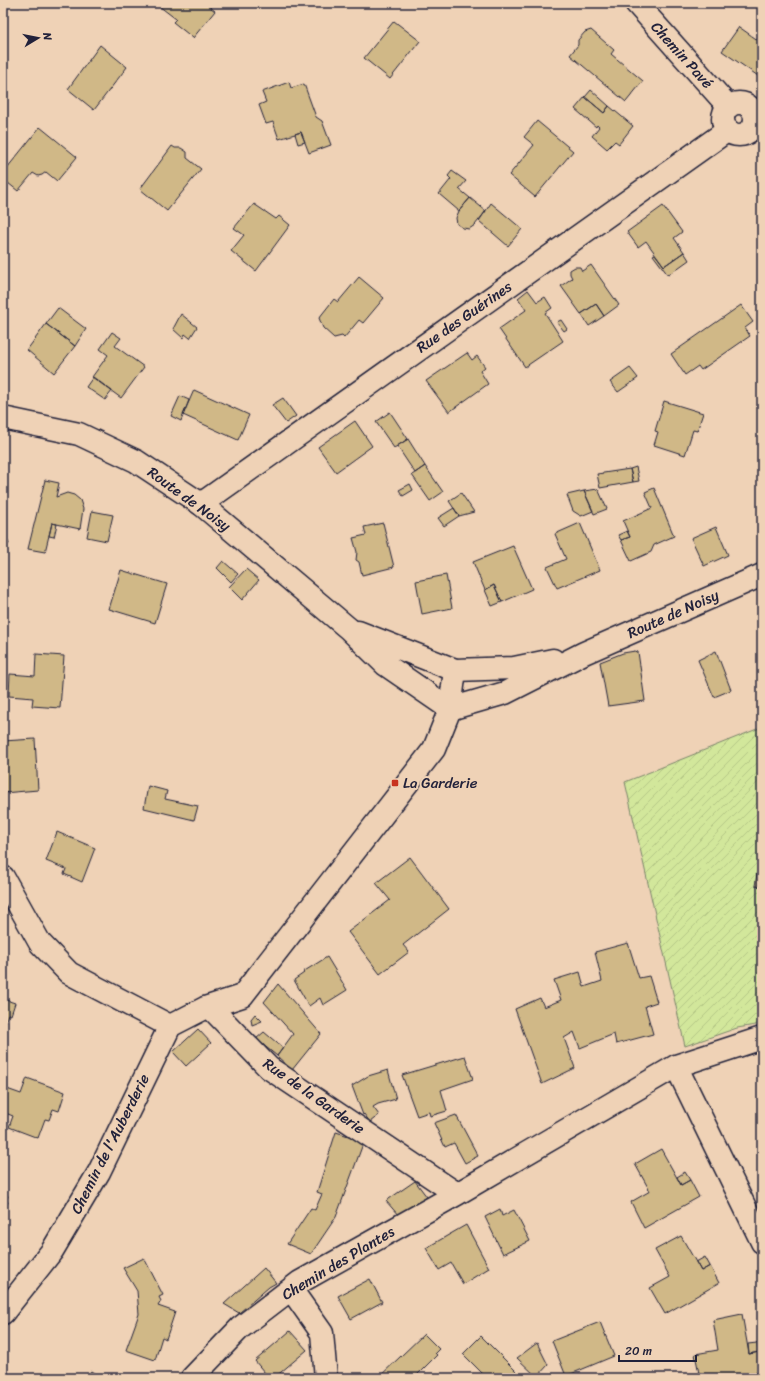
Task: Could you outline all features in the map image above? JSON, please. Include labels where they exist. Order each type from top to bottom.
[{"type":"street","name":"Chemin Pavé","points":[[636,3],[728,106]]},
{"type":"street","points":[[738,103],[752,109],[758,122],[742,134],[737,135],[724,126],[723,115],[728,106],[738,103]]},
{"type":"street","name":"Rue des Guérines","points":[[201,504],[728,130]]},
{"type":"street","name":"Route de Noisy","points":[[3,418],[79,434],[136,461],[201,504],[349,629],[386,665],[450,709],[505,693],[584,653],[762,575]]},
{"type":"street","name":"Route de Noisy","points":[[349,629],[455,670],[514,668],[584,653]]},
{"type":"street","points":[[3,877],[40,943],[69,973],[170,1026],[210,1007],[242,996],[434,749],[450,709],[455,670]]},
{"type":"street","name":"Rue de la Garderie","points":[[210,1007],[269,1068],[457,1194]]},
{"type":"street","name":"Chemin de l'Auberderie","points":[[3,1313],[52,1251],[99,1172],[170,1026]]},
{"type":"street","points":[[457,1194],[676,1066],[762,1038]]},
{"type":"street","points":[[676,1066],[762,1242]]},
{"type":"street","name":"Chemin des Plantes","points":[[192,1378],[240,1328],[291,1289],[457,1194]]},
{"type":"street","points":[[291,1289],[322,1333],[326,1378]]},
{"type":"green space","points":[[762,727],[762,1024],[737,1028],[685,1046],[625,782]]},
{"type":"building","points":[[155,3],[205,3],[215,11],[193,38],[173,22],[176,19]]},
{"type":"building","points":[[394,21],[420,41],[390,79],[364,58]]},
{"type":"building","points":[[739,27],[762,43],[761,78],[722,51]]},
{"type":"building","points":[[591,30],[614,50],[611,54],[643,81],[626,102],[570,55],[578,45],[578,40],[585,32]]},
{"type":"building","points":[[100,45],[127,67],[94,110],[68,89]]},
{"type":"building","points":[[289,82],[291,88],[304,84],[316,117],[322,121],[331,145],[309,153],[301,132],[279,139],[273,122],[266,124],[259,105],[266,102],[262,92]]},
{"type":"building","points":[[591,90],[609,106],[604,113],[585,97]]},
{"type":"building","points":[[585,97],[604,113],[609,106],[633,126],[619,144],[615,141],[607,149],[592,136],[599,127],[597,125],[596,127],[575,109]]},
{"type":"building","points":[[537,121],[573,151],[535,197],[509,175],[534,145],[524,137]]},
{"type":"building","points":[[40,127],[77,157],[57,181],[46,172],[38,176],[33,173],[18,191],[3,179],[3,173]]},
{"type":"building","points":[[301,132],[305,142],[298,144],[295,134]]},
{"type":"building","points":[[172,146],[175,148],[181,148],[187,152],[187,158],[201,169],[167,211],[140,189]]},
{"type":"building","points":[[452,171],[466,181],[459,189],[470,198],[459,211],[439,194],[451,179],[448,176]]},
{"type":"building","points":[[470,198],[486,211],[475,225],[469,229],[463,228],[457,224],[456,218],[459,211]]},
{"type":"building","points":[[491,203],[522,229],[508,246],[479,221]]},
{"type":"building","points":[[254,204],[276,219],[279,216],[290,225],[256,271],[231,251],[244,235],[234,228]]},
{"type":"building","points":[[663,206],[682,232],[674,238],[684,252],[664,266],[646,241],[638,247],[627,232]]},
{"type":"building","points":[[684,252],[689,260],[668,275],[653,255],[655,254],[664,266]]},
{"type":"building","points":[[591,265],[619,305],[604,316],[596,304],[581,314],[561,286],[572,278],[570,270],[575,267],[580,267],[582,271]]},
{"type":"building","points":[[359,277],[384,298],[363,323],[359,320],[344,338],[342,336],[334,338],[323,328],[319,318],[334,299],[338,302]]},
{"type":"building","points":[[528,290],[537,302],[545,297],[552,308],[545,313],[563,341],[525,367],[499,329],[526,310],[518,298]]},
{"type":"building","points":[[596,304],[604,316],[589,326],[581,314]]},
{"type":"building","points":[[741,305],[753,322],[745,328],[750,336],[701,370],[698,366],[685,375],[671,354]]},
{"type":"building","points":[[58,308],[86,329],[75,346],[46,324]]},
{"type":"building","points":[[181,314],[197,327],[190,338],[185,334],[183,338],[173,329]]},
{"type":"building","points":[[561,320],[567,329],[564,331],[557,322]]},
{"type":"building","points":[[46,324],[75,346],[54,373],[27,350]]},
{"type":"building","points":[[112,332],[121,338],[115,346],[144,367],[121,398],[92,377],[108,355],[100,349]]},
{"type":"building","points":[[467,353],[472,360],[477,356],[485,367],[480,371],[488,384],[449,412],[426,381]]},
{"type":"building","points":[[630,368],[638,378],[618,392],[610,382]]},
{"type":"building","points":[[93,377],[112,391],[105,400],[86,387]]},
{"type":"building","points":[[194,390],[249,415],[238,440],[183,415]]},
{"type":"building","points":[[180,396],[189,400],[181,421],[171,416]]},
{"type":"building","points":[[283,398],[296,416],[286,423],[272,405]]},
{"type":"building","points":[[664,401],[703,413],[697,431],[693,430],[685,455],[654,445],[658,432],[655,431]]},
{"type":"building","points":[[390,412],[408,439],[394,448],[376,422]]},
{"type":"building","points":[[355,421],[372,446],[336,472],[318,447]]},
{"type":"building","points":[[408,439],[425,466],[415,473],[397,446]]},
{"type":"building","points":[[425,466],[443,492],[430,501],[412,475]]},
{"type":"building","points":[[636,467],[639,481],[633,482],[630,469]]},
{"type":"building","points":[[630,469],[633,482],[600,488],[597,474]]},
{"type":"building","points":[[45,480],[59,483],[56,497],[67,493],[74,495],[80,500],[83,509],[80,529],[52,523],[45,552],[28,549]]},
{"type":"building","points":[[410,484],[413,490],[403,496],[399,490]]},
{"type":"building","points":[[654,488],[674,536],[654,545],[651,552],[631,561],[621,540],[630,537],[623,521],[652,508],[645,492]]},
{"type":"building","points":[[598,489],[607,509],[594,514],[584,491]]},
{"type":"building","points":[[584,491],[593,511],[581,516],[573,511],[567,495]]},
{"type":"building","points":[[461,493],[474,512],[459,516],[449,501]]},
{"type":"building","points":[[454,508],[459,516],[444,526],[438,518]]},
{"type":"building","points":[[92,511],[113,515],[107,541],[87,537]]},
{"type":"building","points":[[52,523],[57,524],[54,537],[49,536]]},
{"type":"building","points":[[383,523],[394,567],[362,575],[359,562],[356,560],[357,552],[353,538],[366,535],[364,527]]},
{"type":"building","points":[[580,523],[600,570],[557,588],[547,567],[566,559],[555,534]]},
{"type":"building","points":[[716,527],[728,555],[704,566],[691,538]]},
{"type":"building","points":[[3,528],[9,544],[3,546]]},
{"type":"building","points":[[627,531],[630,537],[621,540],[618,535]]},
{"type":"building","points":[[513,546],[532,589],[502,602],[494,585],[485,590],[473,562]]},
{"type":"building","points":[[223,561],[238,574],[231,582],[217,568]]},
{"type":"building","points":[[246,569],[259,580],[242,600],[229,587]]},
{"type":"building","points":[[121,570],[167,584],[155,623],[109,609]]},
{"type":"building","points":[[446,575],[452,608],[422,614],[416,581]]},
{"type":"building","points":[[494,585],[502,602],[492,606],[485,590]]},
{"type":"building","points":[[716,651],[731,690],[714,697],[698,660]]},
{"type":"building","points":[[638,652],[645,701],[608,706],[600,662],[623,653]]},
{"type":"building","points":[[36,654],[64,656],[60,708],[32,706],[33,698],[9,696],[10,674],[35,676]]},
{"type":"building","points":[[35,739],[38,790],[3,793],[3,741]]},
{"type":"building","points":[[148,786],[167,791],[165,799],[198,806],[194,820],[144,808]]},
{"type":"building","points":[[57,832],[95,848],[82,882],[64,874],[66,869],[46,861]]},
{"type":"building","points":[[761,850],[762,851],[762,887],[755,886]]},
{"type":"building","points":[[410,857],[449,909],[403,945],[409,952],[380,974],[348,932],[390,900],[376,883]]},
{"type":"building","points":[[628,943],[639,978],[649,976],[657,1002],[645,1006],[653,1034],[616,1044],[614,1034],[580,1048],[574,1032],[564,1038],[575,1068],[542,1084],[515,1009],[540,998],[544,1007],[561,1000],[554,980],[580,972],[584,987],[602,981],[595,952]]},
{"type":"building","points":[[327,957],[347,990],[323,1005],[320,998],[309,1006],[294,980],[304,973],[303,972]]},
{"type":"building","points":[[278,984],[321,1034],[292,1070],[277,1056],[293,1034],[264,1002]]},
{"type":"building","points":[[3,999],[15,1003],[11,1015],[8,1014],[3,1028]]},
{"type":"building","points":[[255,1014],[262,1021],[252,1025],[251,1019]]},
{"type":"building","points":[[198,1029],[211,1043],[186,1066],[173,1052]]},
{"type":"building","points":[[264,1032],[283,1048],[277,1056],[256,1039]]},
{"type":"building","points":[[465,1056],[473,1079],[441,1090],[447,1111],[430,1116],[429,1112],[417,1116],[402,1075]]},
{"type":"building","points":[[388,1070],[396,1099],[373,1107],[379,1115],[370,1122],[364,1114],[363,1115],[352,1086],[368,1076]]},
{"type":"building","points":[[27,1078],[65,1092],[59,1111],[53,1109],[49,1120],[45,1119],[38,1138],[9,1127],[13,1116],[3,1112],[3,1099],[7,1089],[21,1094]]},
{"type":"building","points":[[456,1115],[478,1156],[465,1163],[454,1143],[445,1147],[434,1123]]},
{"type":"building","points":[[336,1132],[364,1141],[336,1217],[311,1254],[287,1244],[311,1208],[315,1210],[322,1194],[317,1192]]},
{"type":"building","points":[[661,1149],[681,1185],[690,1180],[699,1197],[644,1228],[631,1202],[650,1191],[635,1164]]},
{"type":"building","points":[[685,1172],[690,1180],[681,1185],[677,1177]]},
{"type":"building","points":[[415,1181],[427,1197],[399,1216],[386,1201]]},
{"type":"building","points":[[3,1193],[8,1196],[5,1201],[8,1202],[3,1211]]},
{"type":"building","points":[[500,1209],[502,1216],[514,1210],[530,1241],[503,1254],[485,1217]]},
{"type":"building","points":[[466,1225],[489,1268],[463,1284],[451,1263],[439,1270],[426,1248]]},
{"type":"building","points":[[681,1236],[701,1271],[710,1266],[719,1283],[665,1314],[650,1288],[670,1277],[655,1250]]},
{"type":"building","points":[[705,1257],[710,1266],[701,1271],[696,1262]]},
{"type":"building","points":[[144,1258],[163,1295],[159,1297],[161,1301],[158,1306],[175,1312],[166,1339],[162,1337],[155,1360],[126,1350],[139,1314],[137,1291],[123,1268]]},
{"type":"building","points":[[264,1268],[276,1283],[269,1287],[239,1313],[224,1304]]},
{"type":"building","points":[[370,1279],[382,1302],[351,1319],[338,1296]]},
{"type":"building","points":[[742,1314],[749,1354],[759,1352],[762,1371],[737,1376],[736,1378],[700,1378],[695,1354],[718,1350],[713,1320]]},
{"type":"building","points":[[600,1322],[614,1356],[566,1376],[552,1341]]},
{"type":"building","points":[[290,1331],[307,1350],[274,1378],[269,1378],[255,1361]]},
{"type":"building","points":[[424,1334],[439,1349],[435,1353],[437,1355],[414,1378],[378,1378]]},
{"type":"building","points":[[481,1336],[522,1377],[487,1378],[463,1354]]},
{"type":"building","points":[[537,1343],[548,1365],[537,1377],[517,1358]]},
{"type":"building","points":[[757,1343],[759,1352],[749,1354],[748,1344]]},
{"type":"building","points":[[91,1371],[101,1378],[86,1378]]},
{"type":"place","name":"La Garderie","points":[[395,783]]}]
